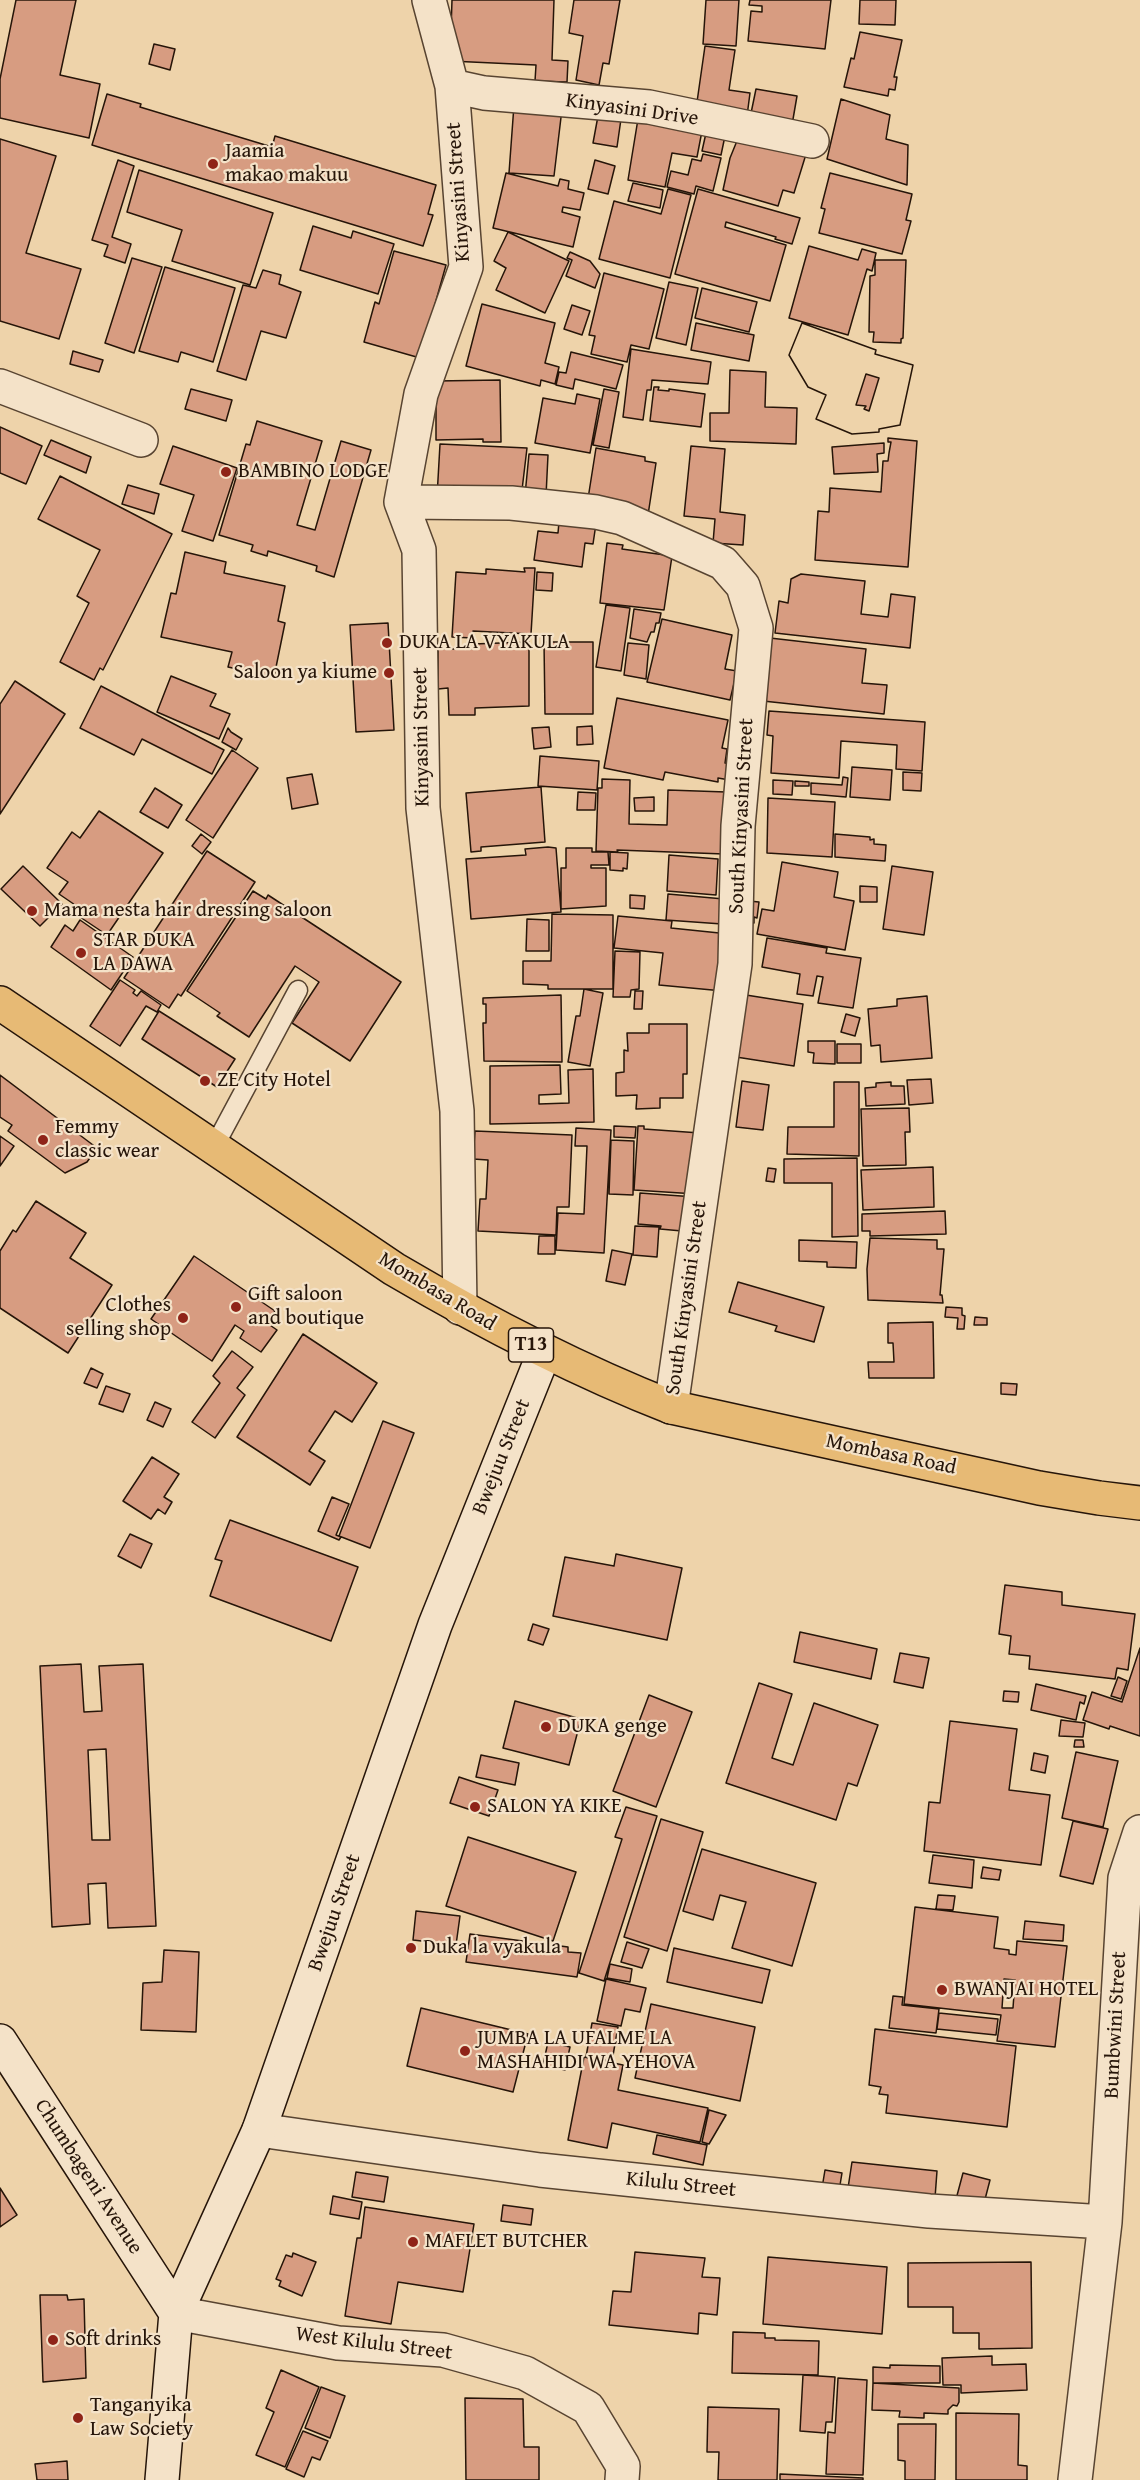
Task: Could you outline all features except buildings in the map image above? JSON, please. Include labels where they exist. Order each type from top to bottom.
[{"type":"highway","name":"Mombasa Road","points":[[0,1002],[394,1269],[544,1353],[671,1407],[1039,1488],[1140,1503]]},
{"type":"street","name":"Kinyasini Street","points":[[429,0],[452,86],[466,267],[421,394],[401,502],[418,550],[423,808],[457,1111],[460,1308]]},
{"type":"street","name":"Kinyasini Drive","points":[[452,86],[484,93],[649,107],[812,141]]},
{"type":"street","points":[[0,386],[141,440]]},
{"type":"street","name":"South Kinyasini Street","points":[[401,502],[511,503],[596,512],[622,518],[723,563],[743,586],[756,628],[738,826],[735,964],[671,1407]]},
{"type":"street","name":"Bwejuu Street","points":[[162,2480],[176,2313],[260,2130],[435,1625],[544,1353]]},
{"type":"street","name":"Bumbwini Street","points":[[1075,2480],[1105,2222],[1125,1878],[1140,1832]]},
{"type":"street","name":"Chumbageni Avenue","points":[[0,2041],[176,2313]]},
{"type":"street","name":"Kilulu Street","points":[[260,2130],[563,2172],[929,2211],[1105,2222]]},
{"type":"street","name":"West Kilulu Street","points":[[176,2313],[338,2343],[443,2350],[525,2373],[588,2408],[623,2466],[622,2480]]},
{"type":"lane","points":[[214,1147],[298,990]]},
{"type":"place","name":"Jaamia makao makuu","points":[[213,164]]},
{"type":"place","name":"BAMBINO LODGE","points":[[226,472]]},
{"type":"place","name":"DUKA LA VYAKULA","points":[[387,643]]},
{"type":"place","name":"Saloon ya kiume","points":[[389,673]]},
{"type":"place","name":"Mama nesta hair dressing saloon","points":[[32,911]]},
{"type":"place","name":"STAR DUKA LA DAWA","points":[[81,953]]},
{"type":"place","name":"ZE City Hotel","points":[[205,1081]]},
{"type":"place","name":"Femmy classic wear","points":[[43,1140]]},
{"type":"place","name":"Gift saloon and boutique","points":[[236,1307]]},
{"type":"place","name":"Clothes selling shop","points":[[183,1318]]},
{"type":"place","name":"DUKA genge","points":[[546,1727]]},
{"type":"place","name":"SALON YA KIKE","points":[[475,1807]]},
{"type":"place","name":"Duka la vyakula","points":[[411,1948]]},
{"type":"place","name":"BWANJAI HOTEL","points":[[942,1990]]},
{"type":"place","name":"JUMBA LA UFALME LA MASHAHIDI WA YEHOVA","points":[[465,2051]]},
{"type":"place","name":"MAFLET BUTCHER","points":[[413,2242]]},
{"type":"place","name":"Soft drinks","points":[[53,2340]]},
{"type":"place","name":"Tanganyika Law Society","points":[[78,2418]]}]
